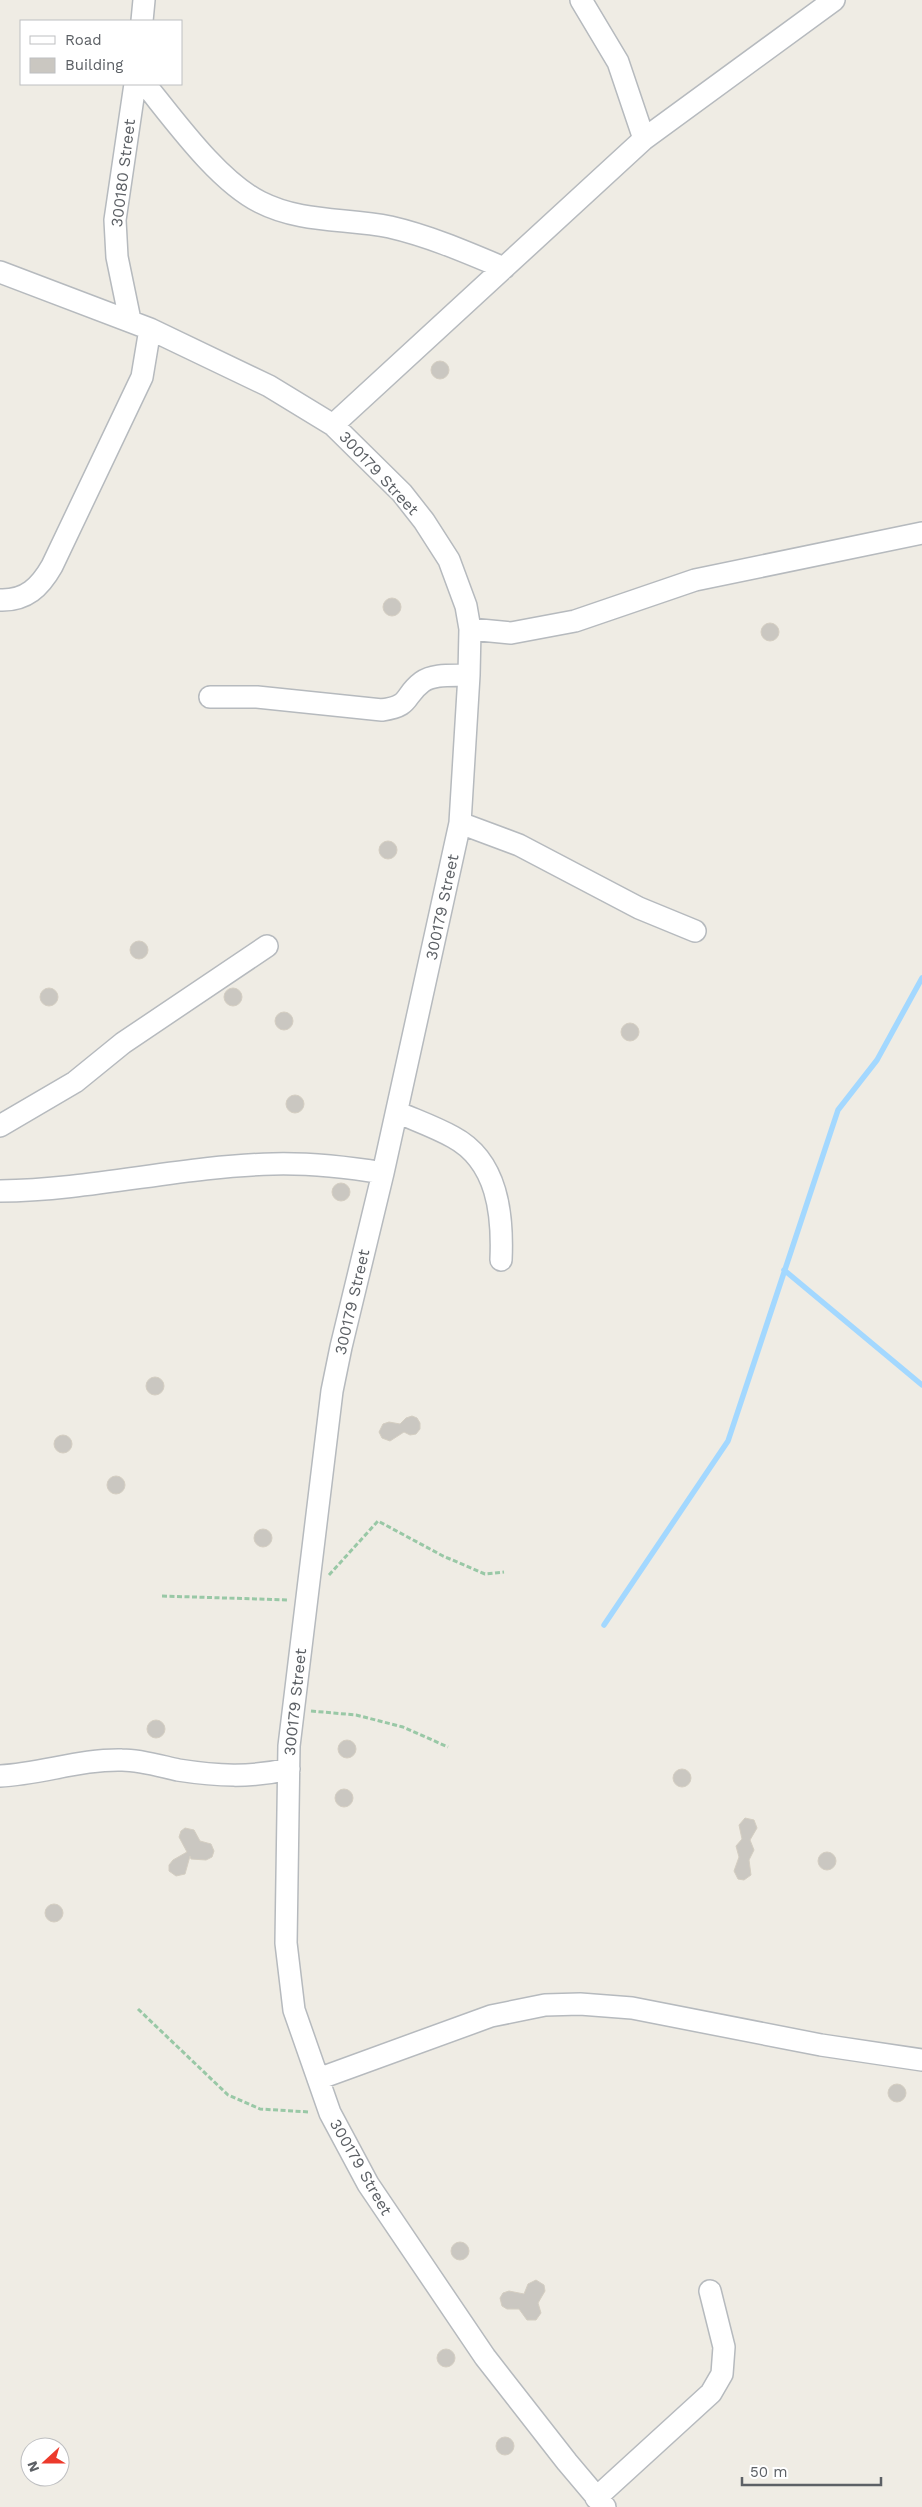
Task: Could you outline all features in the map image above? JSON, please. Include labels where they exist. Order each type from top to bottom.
[{"type":"street","points":[[142,20],[144,0]]},
{"type":"street","points":[[581,0],[618,62],[644,139]]},
{"type":"street","points":[[333,425],[644,139],[834,0]]},
{"type":"street","name":"300180 Street","points":[[130,320],[117,257],[115,220],[135,85]]},
{"type":"street","points":[[146,85],[184,132],[226,177],[260,202],[298,215],[388,227],[423,236],[504,268]]},
{"type":"street","name":"300179 Street","points":[[0,272],[150,329],[269,386],[333,425],[402,493],[424,521],[450,560],[466,606],[470,629],[469,675],[460,823],[397,1112],[340,1347],[332,1391],[289,1746],[286,1943],[294,2010],[330,2113],[368,2184],[485,2357],[601,2502]]},
{"type":"street","points":[[0,600],[24,596],[34,592],[52,566],[142,377],[150,329]]},
{"type":"street","points":[[470,629],[511,633],[575,621],[695,580],[922,533]]},
{"type":"street","points":[[210,697],[257,697],[382,710],[404,704],[423,682],[443,676],[469,675]]},
{"type":"street","points":[[460,823],[518,845],[639,908],[695,931]]},
{"type":"street","points":[[0,1126],[76,1082],[123,1043],[267,946]]},
{"type":"street","points":[[397,1112],[454,1138],[472,1150],[494,1188],[500,1208],[503,1227],[501,1260]]},
{"type":"street","points":[[0,1191],[45,1189],[229,1167],[273,1164],[341,1166],[383,1173]]},
{"type":"street","points":[[0,1776],[25,1775],[107,1760],[131,1760],[199,1773],[246,1776],[289,1768]]},
{"type":"street","points":[[318,2080],[491,2016],[545,2005],[580,2004],[632,2008],[821,2045],[922,2060]]},
{"type":"street","points":[[601,2502],[711,2393],[722,2374],[724,2346],[710,2291]]},
{"type":"path","points":[[162,1596],[306,1600],[378,1521],[443,1556],[485,1574],[504,1572]]},
{"type":"path","points":[[293,1710],[356,1715],[403,1727],[448,1747]]},
{"type":"path","points":[[138,2009],[228,2095],[260,2109],[330,2113]]},
{"type":"building","points":[[436,361],[444,361],[449,366],[447,377],[436,379],[431,374],[431,366]]},
{"type":"building","points":[[388,598],[396,598],[401,603],[399,614],[388,616],[383,611],[383,603]]},
{"type":"building","points":[[766,623],[774,623],[779,628],[777,639],[766,641],[761,636],[761,628]]},
{"type":"building","points":[[384,841],[392,841],[397,846],[395,857],[384,859],[379,854],[379,846]]},
{"type":"building","points":[[135,941],[143,941],[148,946],[146,957],[135,959],[130,954],[130,946]]},
{"type":"building","points":[[45,988],[53,988],[58,993],[56,1004],[45,1006],[40,1001],[40,993]]},
{"type":"building","points":[[229,988],[237,988],[242,993],[240,1004],[229,1006],[224,1001],[224,993]]},
{"type":"building","points":[[280,1012],[288,1012],[293,1017],[291,1028],[280,1030],[275,1025],[275,1017]]},
{"type":"building","points":[[626,1023],[634,1023],[639,1028],[637,1039],[626,1041],[621,1036],[621,1028]]},
{"type":"building","points":[[291,1095],[299,1095],[304,1100],[302,1111],[291,1113],[286,1108],[286,1100]]},
{"type":"building","points":[[337,1183],[345,1183],[350,1188],[348,1199],[337,1201],[332,1196],[332,1188]]},
{"type":"building","points":[[151,1377],[159,1377],[164,1382],[162,1393],[151,1395],[146,1390],[146,1382]]},
{"type":"building","points":[[412,1416],[417,1418],[420,1423],[420,1429],[416,1434],[410,1435],[404,1432],[390,1441],[382,1438],[379,1432],[383,1424],[389,1422],[400,1424],[406,1418]]},
{"type":"building","points":[[59,1435],[67,1435],[72,1440],[70,1451],[59,1453],[54,1448],[54,1440]]},
{"type":"building","points":[[112,1476],[120,1476],[125,1481],[123,1492],[112,1494],[107,1489],[107,1481]]},
{"type":"building","points":[[259,1529],[267,1529],[272,1534],[270,1545],[259,1547],[254,1542],[254,1534]]},
{"type":"building","points":[[156,1720],[164,1725],[165,1729],[160,1737],[156,1738],[148,1733],[147,1729],[152,1721]]},
{"type":"building","points":[[343,1740],[351,1740],[356,1745],[354,1756],[343,1758],[338,1753],[338,1745]]},
{"type":"building","points":[[678,1769],[686,1769],[691,1774],[689,1785],[678,1787],[673,1782],[673,1774]]},
{"type":"building","points":[[340,1789],[348,1789],[353,1794],[351,1805],[340,1807],[335,1802],[335,1794]]},
{"type":"building","points":[[745,1818],[754,1820],[757,1828],[750,1840],[754,1850],[749,1860],[751,1875],[744,1880],[738,1879],[734,1871],[739,1857],[736,1846],[742,1839],[739,1825]]},
{"type":"building","points":[[185,1828],[194,1830],[200,1841],[211,1844],[214,1851],[212,1857],[206,1860],[191,1859],[190,1856],[185,1874],[176,1876],[169,1871],[169,1865],[173,1860],[187,1852],[179,1837],[181,1831]]},
{"type":"building","points":[[823,1852],[831,1852],[836,1857],[834,1868],[823,1870],[818,1865],[818,1857]]},
{"type":"building","points":[[50,1904],[58,1904],[63,1909],[61,1920],[50,1922],[45,1917],[45,1909]]},
{"type":"building","points":[[893,2084],[901,2084],[906,2089],[904,2100],[893,2102],[888,2097],[888,2089]]},
{"type":"building","points":[[456,2242],[464,2242],[469,2247],[467,2258],[456,2260],[451,2255],[451,2247]]},
{"type":"building","points":[[536,2280],[544,2285],[545,2291],[538,2303],[541,2313],[536,2320],[527,2320],[519,2309],[507,2309],[502,2306],[500,2298],[503,2293],[509,2291],[524,2294],[528,2284]]},
{"type":"building","points":[[442,2349],[450,2349],[455,2354],[453,2365],[442,2367],[437,2362],[437,2354]]},
{"type":"building","points":[[501,2437],[509,2437],[514,2442],[512,2453],[501,2455],[496,2450],[496,2442]]},
{"type":"waterway","points":[[604,1625],[728,1441],[838,1110],[877,1060],[922,978]]},
{"type":"waterway","points":[[784,1270],[922,1385]]}]
